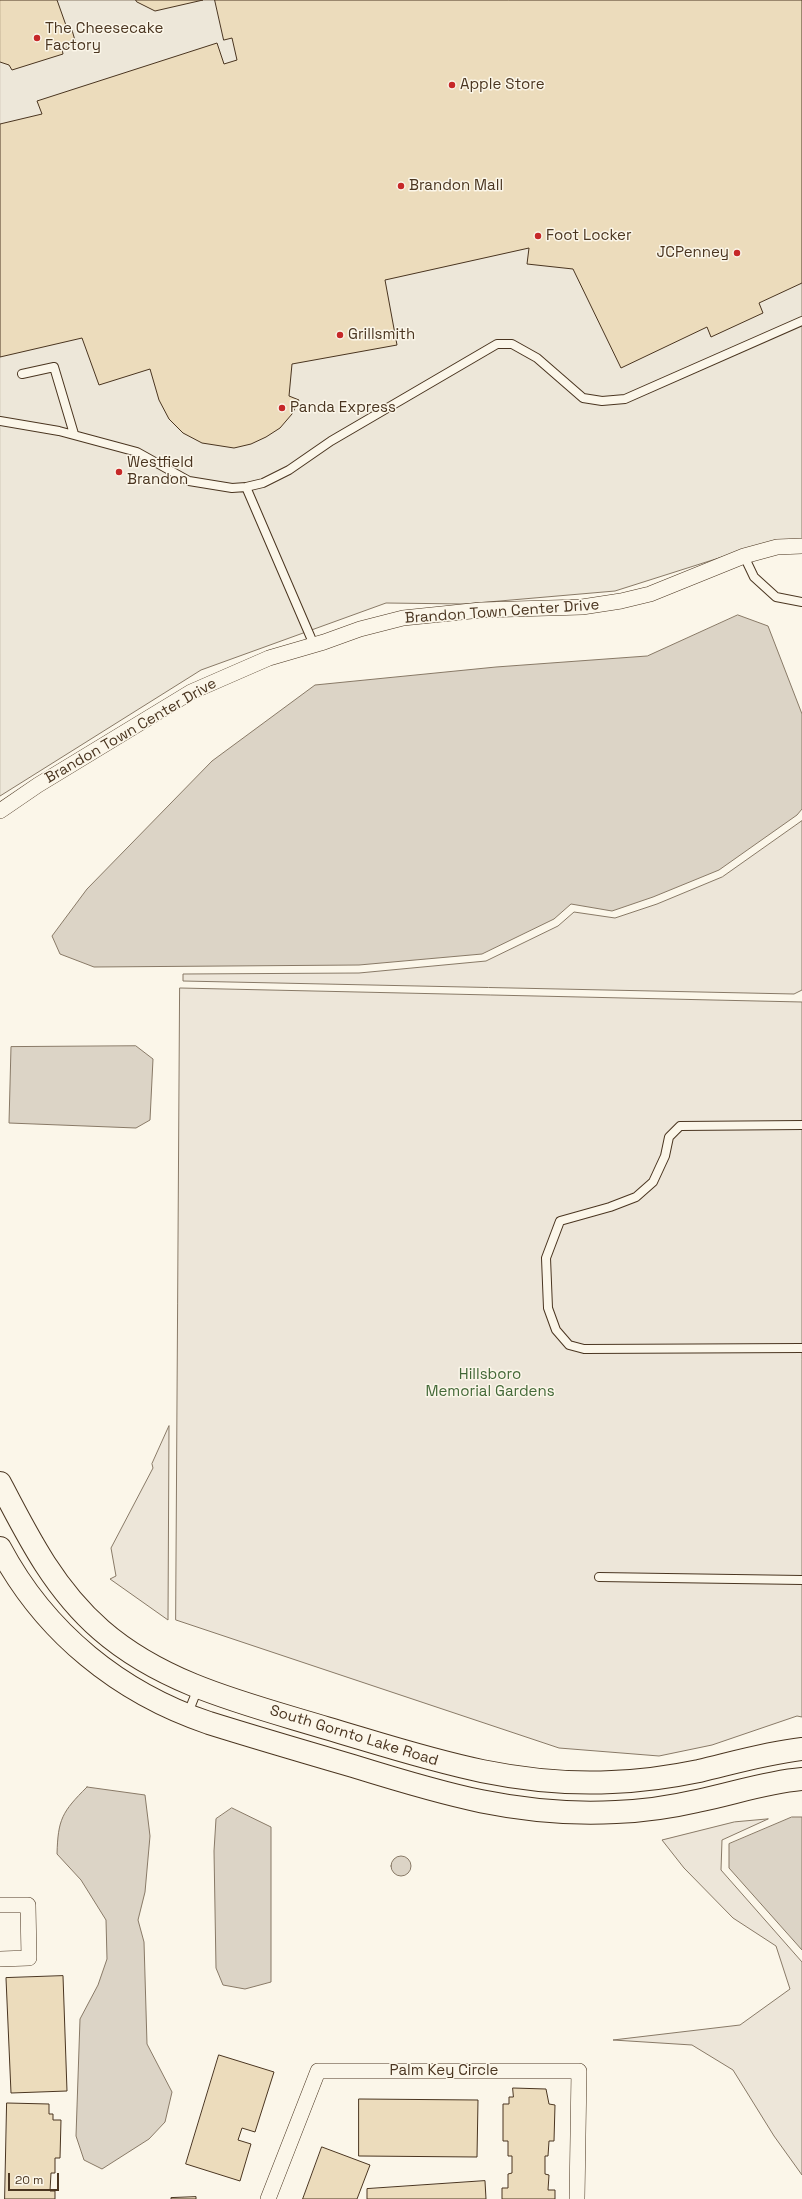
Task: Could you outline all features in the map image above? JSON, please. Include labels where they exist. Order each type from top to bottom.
[{"type":"street","name":"Brandon Town Center Drive","points":[[0,811],[38,785],[191,692],[269,658],[314,645],[373,625],[430,614],[494,610],[561,609],[621,601],[650,594],[744,556],[777,547],[802,546]]},
{"type":"street","name":"South Gornto Lake Road","points":[[0,1483],[44,1566],[58,1585],[86,1616],[100,1630],[135,1656],[160,1671],[198,1688],[458,1767],[517,1778],[579,1783],[655,1779],[802,1749]]},
{"type":"street","name":"South Gornto Lake Road","points":[[0,1548],[35,1603],[82,1653],[132,1689],[187,1716],[454,1796],[518,1809],[581,1812],[630,1811],[697,1801],[768,1784],[802,1779]]},
{"type":"street","points":[[0,1905],[28,1905],[29,1951],[29,1958],[0,1959]]},
{"type":"street","name":"Palm Key Circle","points":[[268,2199],[318,2071],[579,2071],[577,2199]]},
{"type":"lane","points":[[0,422],[74,434],[137,452],[189,481],[232,488],[246,487],[263,483],[289,470],[331,441],[497,344],[512,344],[537,358],[583,398],[602,401],[625,399],[802,322]]},
{"type":"lane","points":[[22,374],[54,367],[74,434]]},
{"type":"lane","points":[[246,487],[314,645]]},
{"type":"lane","points":[[744,556],[754,577],[776,597],[802,602]]},
{"type":"lane","points":[[802,1125],[680,1126],[669,1137],[665,1156],[654,1182],[636,1196],[610,1207],[560,1221],[546,1258],[548,1308],[556,1330],[569,1345],[584,1349],[802,1348]]},
{"type":"lane","points":[[599,1577],[802,1580]]},
{"type":"lane","points":[[187,1716],[198,1688]]},
{"type":"green space","points":[[802,821],[802,990],[794,994],[183,981],[183,974],[359,973],[486,961],[558,926],[574,912],[615,918],[657,904],[722,877]]},
{"type":"green space","name":"Hillsboro Memorial Gardens","points":[[180,988],[802,1002],[802,1717],[797,1716],[712,1745],[659,1756],[559,1748],[176,1620]]},
{"type":"green space","points":[[169,1426],[168,1620],[110,1579],[116,1576],[111,1548],[153,1468],[152,1464]]},
{"type":"green space","points":[[768,1819],[722,1840],[721,1870],[802,1962],[802,2175],[774,2136],[733,2070],[692,2045],[613,2040],[740,2025],[790,1989],[776,1946],[733,1918],[684,1868],[662,1840],[734,1822]]},
{"type":"shaded area","points":[[0,0],[802,0],[802,540],[763,544],[615,591],[465,604],[386,603],[201,670],[0,796]]},
{"type":"shaded area","points":[[738,615],[768,626],[802,714],[802,809],[797,815],[719,870],[653,897],[612,911],[571,904],[554,919],[482,954],[359,965],[94,967],[60,954],[52,936],[87,889],[212,761],[315,685],[496,667],[647,656]]},
{"type":"shaded area","points":[[136,1046],[153,1059],[150,1120],[136,1128],[9,1123],[11,1047]]},
{"type":"shaded area","points":[[87,1787],[145,1795],[150,1836],[145,1892],[138,1920],[144,1942],[147,2044],[172,2092],[165,2122],[149,2139],[102,2169],[84,2160],[76,2136],[80,2019],[98,1985],[107,1959],[106,1920],[81,1880],[57,1854],[60,1824],[63,1817],[72,1803]]},
{"type":"shaded area","points":[[232,1808],[271,1827],[271,1982],[245,1989],[223,1985],[216,1968],[214,1851],[216,1819]]},
{"type":"shaded area","points":[[792,1817],[802,1817],[802,1950],[729,1868],[729,1844]]},
{"type":"shaded area","points":[[401,1856],[408,1859],[411,1866],[408,1873],[401,1876],[394,1873],[391,1866],[394,1859]]},
{"type":"building","name":"The Cheesecake Factory","points":[[0,0],[57,0],[68,31],[72,30],[76,44],[62,49],[63,54],[12,70],[9,65],[0,62]]},
{"type":"building","points":[[136,0],[203,0],[155,11],[137,2]]},
{"type":"building","name":"Brandon Mall","points":[[215,0],[802,0],[802,283],[759,303],[763,313],[711,337],[707,327],[621,368],[573,269],[527,264],[529,248],[385,280],[397,345],[292,364],[289,396],[299,400],[292,414],[280,428],[266,437],[251,444],[234,448],[202,443],[183,433],[169,419],[159,400],[150,369],[99,385],[82,338],[0,357],[0,124],[42,114],[37,101],[217,43],[224,64],[237,60],[232,38],[224,40]]},
{"type":"building","points":[[63,1976],[67,2091],[11,2093],[6,1978]]},
{"type":"building","points":[[219,2055],[274,2072],[255,2132],[242,2128],[238,2140],[251,2144],[240,2181],[186,2164]]},
{"type":"building","points":[[513,2088],[546,2089],[549,2104],[555,2105],[554,2141],[549,2141],[548,2156],[545,2156],[545,2174],[549,2175],[548,2190],[555,2190],[555,2199],[502,2199],[502,2188],[508,2188],[508,2174],[512,2173],[512,2156],[508,2156],[508,2141],[503,2141],[503,2104],[509,2104],[509,2097],[513,2097]]},
{"type":"building","points":[[359,2099],[478,2100],[477,2157],[359,2156]]},
{"type":"building","points":[[7,2103],[49,2104],[49,2114],[53,2114],[53,2120],[61,2120],[60,2158],[55,2158],[55,2173],[51,2173],[50,2191],[55,2191],[55,2199],[5,2199]]},
{"type":"building","points":[[322,2147],[370,2165],[357,2199],[303,2199]]},
{"type":"building","points":[[485,2181],[486,2199],[367,2199],[367,2189]]},
{"type":"building","points":[[196,2197],[196,2199],[171,2199],[171,2198]]},
{"type":"place","name":"The Cheesecake Factory","points":[[37,38]]},
{"type":"place","name":"Apple Store","points":[[452,85]]},
{"type":"place","name":"Brandon Mall","points":[[401,186]]},
{"type":"place","name":"Foot Locker","points":[[538,236]]},
{"type":"place","name":"JCPenney","points":[[737,253]]},
{"type":"place","name":"Grillsmith","points":[[340,335]]},
{"type":"place","name":"Panda Express","points":[[282,408]]},
{"type":"place","name":"Westfield Brandon","points":[[119,472]]}]
